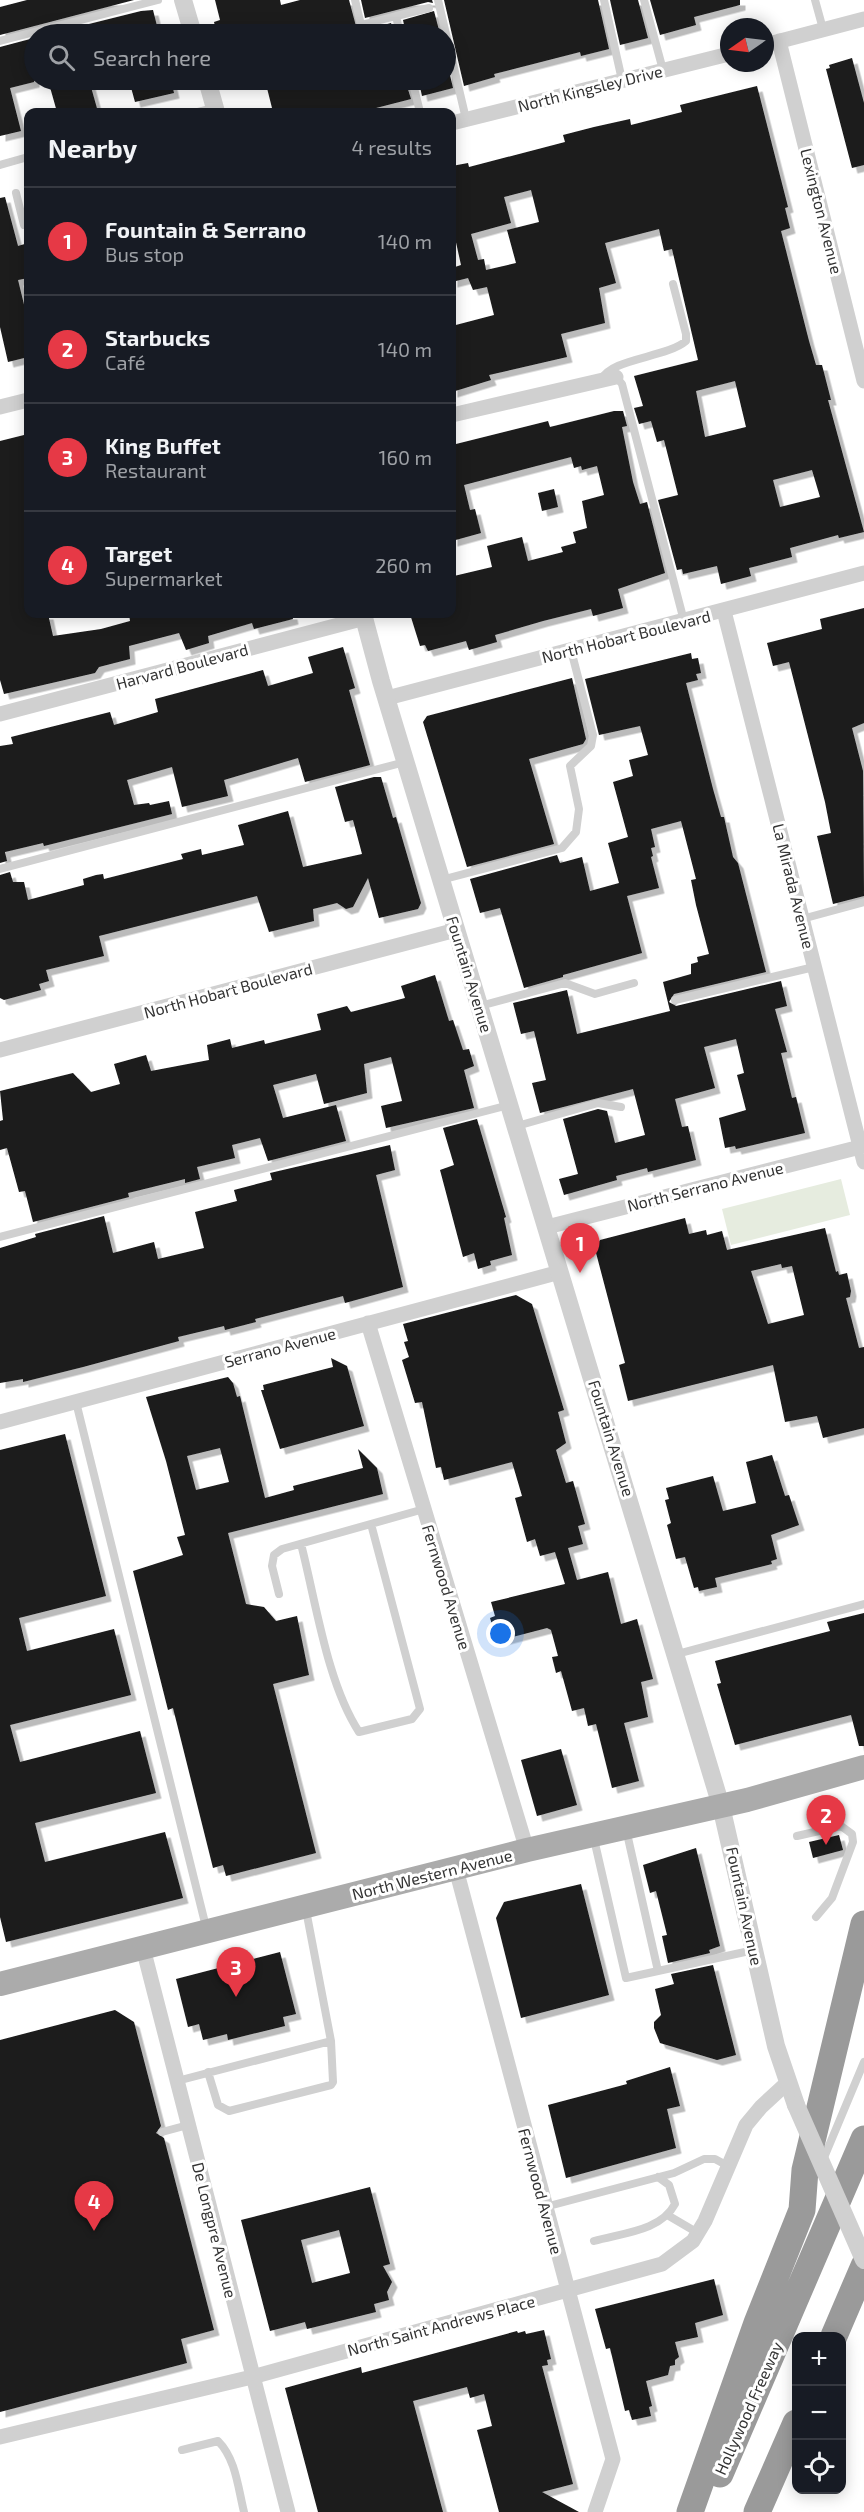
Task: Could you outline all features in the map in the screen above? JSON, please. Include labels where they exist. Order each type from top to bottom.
[{"type":"highway","points":[[690,2512],[757,2324],[802,2210],[805,2169],[864,1924]]},
{"type":"highway","name":"Hollywood Freeway","points":[[702,2512],[864,2139]]},
{"type":"highway","points":[[836,2332],[864,2266]]},
{"type":"highway","points":[[757,2512],[792,2432]]},
{"type":"main road","name":"North Western Avenue","points":[[0,1984],[527,1850],[722,1806],[864,1767]]},
{"type":"street","points":[[183,0],[190,24]]},
{"type":"street","points":[[774,42],[864,19]]},
{"type":"street","name":"Lexington Avenue","points":[[774,50],[864,381]]},
{"type":"street","name":"North Kingsley Drive","points":[[459,121],[720,56]]},
{"type":"street","points":[[208,90],[210,108]]},
{"type":"street","points":[[456,414],[609,378]]},
{"type":"street","points":[[0,407],[24,401]]},
{"type":"street","name":"North Hobart Boulevard","points":[[387,698],[864,573]]},
{"type":"street","name":"La Mirada Avenue","points":[[724,611],[863,1152]]},
{"type":"street","name":"Harvard Boulevard","points":[[0,714],[357,618]]},
{"type":"street","name":"Fountain Avenue","points":[[365,618],[456,930],[722,1806],[766,2007],[788,2083],[864,2260]]},
{"type":"street","name":"North Hobart Boulevard","points":[[0,1050],[456,930]]},
{"type":"street","name":"North Serrano Avenue","points":[[547,1227],[863,1152]]},
{"type":"street","name":"Serrano Avenue","points":[[0,1422],[560,1272]]},
{"type":"street","name":"Fernwood Avenue","points":[[368,1323],[527,1850]]},
{"type":"street","name":"Fernwood Avenue","points":[[456,1869],[613,2459],[595,2512]]},
{"type":"street","name":"De Longpre Avenue","points":[[143,1948],[288,2512]]},
{"type":"street","name":"North Saint Andrews Place","points":[[0,2437],[252,2377],[662,2264],[693,2241],[698,2234],[746,2125],[760,2107],[788,2083]]},
{"type":"lane","points":[[66,24],[158,0]]},
{"type":"lane","points":[[355,0],[361,24]]},
{"type":"lane","points":[[438,0],[442,24]]},
{"type":"lane","points":[[604,0],[622,81]]},
{"type":"lane","points":[[644,0],[663,70]]},
{"type":"lane","points":[[815,0],[823,29]]},
{"type":"lane","points":[[365,24],[429,8]]},
{"type":"lane","points":[[396,16],[398,24]]},
{"type":"lane","points":[[0,41],[24,35]]},
{"type":"lane","points":[[414,90],[419,108]]},
{"type":"lane","points":[[454,90],[459,121]]},
{"type":"lane","points":[[0,165],[24,158]]},
{"type":"lane","points":[[16,193],[24,225]]},
{"type":"lane","points":[[673,284],[686,341],[672,350],[609,370],[609,378],[622,384],[684,621]]},
{"type":"lane","points":[[441,880],[562,848],[576,832],[579,809],[570,766],[591,746],[594,735],[571,650]]},
{"type":"lane","points":[[0,869],[406,762]]},
{"type":"lane","points":[[802,919],[864,902]]},
{"type":"lane","points":[[675,1000],[814,967]]},
{"type":"lane","points":[[480,1006],[565,983],[595,994],[634,983]]},
{"type":"lane","points":[[517,1126],[598,1103],[621,1107]]},
{"type":"lane","points":[[0,1237],[510,1105]]},
{"type":"lane","points":[[76,1402],[207,1932]]},
{"type":"lane","points":[[279,1594],[272,1566],[274,1555],[282,1549],[424,1509]]},
{"type":"lane","points":[[301,1544],[337,1686],[359,1732],[412,1719],[420,1709],[371,1524]]},
{"type":"lane","points":[[676,1654],[864,1604]]},
{"type":"lane","points":[[798,1836],[841,1826],[852,1834],[853,1842],[832,1898],[816,1917]]},
{"type":"lane","points":[[626,1827],[658,1971]]},
{"type":"lane","points":[[593,1835],[626,1978],[754,1950]]},
{"type":"lane","points":[[208,2073],[218,2105],[229,2111],[331,2085],[334,2078],[331,2041],[305,1907]]},
{"type":"lane","points":[[177,2081],[331,2041]]},
{"type":"lane","points":[[802,2210],[864,2062]]},
{"type":"lane","points":[[162,2132],[188,2125]]},
{"type":"lane","points":[[545,2207],[658,2177],[704,2159],[715,2159],[728,2166]]},
{"type":"lane","points":[[594,2241],[654,2225],[669,2216],[675,2204],[669,2185],[658,2177]]},
{"type":"lane","points":[[669,2216],[698,2234]]},
{"type":"lane","points":[[182,2450],[218,2442],[225,2448],[231,2459],[244,2512]]},
{"type":"shaded area","points":[[841,1179],[850,1215],[731,1245],[722,1209]]},
{"type":"building","points":[[27,0],[134,0],[42,24],[24,24],[24,29],[0,35],[0,7]]},
{"type":"building","points":[[215,0],[280,0],[281,5],[300,0],[349,0],[355,24],[214,24],[214,22],[220,20]]},
{"type":"building","points":[[361,0],[432,0],[433,3],[428,2],[365,18]]},
{"type":"building","points":[[444,0],[598,0],[609,49],[581,56],[580,52],[494,74],[495,77],[464,86],[456,52],[456,24],[450,24]]},
{"type":"building","points":[[610,0],[638,0],[648,38],[620,45]]},
{"type":"building","points":[[650,0],[740,0],[740,5],[694,17],[696,25],[660,35]]},
{"type":"building","points":[[153,10],[156,24],[89,24]]},
{"type":"building","points":[[434,11],[437,24],[404,24],[403,20]]},
{"type":"building","points":[[24,41],[24,84],[10,88],[21,131],[0,136],[0,47]]},
{"type":"building","points":[[852,58],[864,103],[864,165],[852,168],[826,69],[830,68],[829,65]]},
{"type":"building","points":[[757,86],[788,207],[785,208],[790,228],[781,231],[816,365],[822,365],[831,400],[828,400],[864,532],[839,538],[838,535],[790,548],[792,557],[749,568],[751,576],[721,584],[717,566],[683,574],[682,569],[677,570],[658,500],[678,495],[664,440],[657,442],[651,421],[639,424],[634,408],[643,406],[634,376],[698,360],[672,249],[664,251],[659,229],[605,243],[616,283],[599,288],[605,323],[561,334],[567,357],[489,375],[491,380],[456,391],[456,325],[494,315],[487,287],[473,290],[468,278],[456,281],[456,267],[461,265],[456,242],[456,165],[468,163],[469,167],[565,142],[563,135],[594,127],[630,119],[631,125],[682,112],[680,105]],"holes":[[[531,190],[539,222],[507,230],[516,263],[486,270],[484,259],[478,260],[471,234],[511,223],[504,197]],[[735,381],[746,427],[705,437],[696,391]],[[812,470],[820,497],[780,507],[773,480]]]},
{"type":"building","points":[[51,90],[92,90],[97,108],[56,108]]},
{"type":"building","points":[[132,90],[173,90],[174,93],[135,102]]},
{"type":"building","points":[[268,90],[408,90],[411,99],[376,108],[272,108]]},
{"type":"building","points":[[421,90],[445,90],[422,96]]},
{"type":"building","points":[[5,197],[18,246],[24,244],[24,279],[18,280],[24,305],[24,358],[8,362],[0,327],[0,198]]},
{"type":"building","points":[[614,411],[623,411],[627,426],[622,427],[633,482],[640,504],[647,502],[665,573],[618,589],[623,608],[593,616],[591,609],[543,621],[495,635],[497,642],[469,650],[466,641],[428,651],[425,645],[420,646],[411,618],[456,618],[456,576],[492,567],[487,546],[522,537],[528,561],[563,552],[561,547],[576,543],[573,532],[587,528],[582,501],[604,495],[597,466],[582,470],[581,466],[574,468],[571,457],[464,485],[470,510],[475,509],[481,533],[456,540],[456,444],[548,421],[550,427]]},
{"type":"building","points":[[24,435],[24,618],[49,618],[53,636],[101,629],[130,621],[130,618],[293,619],[254,629],[252,623],[208,636],[209,643],[186,650],[179,633],[129,646],[130,659],[99,667],[95,673],[4,694],[0,680],[0,441]]},
{"type":"building","points":[[554,489],[558,507],[542,511],[538,493]]},
{"type":"building","points":[[864,608],[864,723],[852,728],[863,771],[864,896],[833,904],[817,836],[831,833],[825,802],[789,662],[773,666],[767,643],[822,629],[820,619]]},
{"type":"building","points":[[343,647],[355,688],[349,690],[370,765],[305,782],[298,758],[224,780],[228,796],[182,807],[172,767],[127,780],[134,805],[149,803],[150,805],[169,801],[172,814],[44,846],[43,843],[5,852],[7,861],[0,863],[0,746],[13,744],[11,737],[110,712],[114,725],[158,712],[155,699],[263,670],[268,686],[313,673],[308,657]]},
{"type":"building","points":[[691,653],[692,659],[698,658],[701,673],[696,674],[698,680],[686,683],[713,789],[721,817],[724,817],[733,857],[738,863],[766,972],[674,994],[669,1002],[676,1006],[781,981],[787,1006],[775,1009],[787,1052],[781,1053],[792,1098],[796,1097],[805,1133],[736,1149],[735,1146],[725,1148],[719,1118],[746,1110],[737,1075],[744,1073],[736,1039],[704,1047],[715,1088],[675,1099],[682,1127],[688,1126],[696,1160],[648,1172],[647,1168],[616,1176],[617,1180],[564,1195],[559,1179],[578,1174],[563,1119],[598,1109],[607,1111],[615,1143],[645,1135],[633,1089],[540,1113],[532,1083],[546,1080],[534,1031],[521,1034],[513,1003],[567,990],[577,1034],[670,1011],[663,982],[691,974],[691,964],[698,962],[697,957],[709,954],[691,880],[696,879],[681,821],[651,829],[655,847],[651,848],[653,856],[651,857],[659,888],[627,896],[642,953],[524,988],[500,908],[480,913],[470,879],[557,855],[560,863],[582,857],[590,891],[619,883],[608,843],[628,837],[613,782],[633,776],[629,760],[648,755],[640,726],[599,735],[585,679]]},
{"type":"building","points":[[572,678],[586,739],[583,744],[529,759],[554,844],[467,867],[423,722],[427,716]]},
{"type":"building","points":[[381,777],[393,818],[396,817],[421,903],[418,909],[379,918],[368,878],[353,907],[346,909],[337,903],[313,909],[314,921],[269,932],[257,896],[99,936],[104,956],[46,970],[49,981],[39,984],[41,990],[4,1000],[0,998],[0,875],[10,872],[13,882],[24,882],[28,900],[84,885],[83,879],[96,875],[103,874],[104,879],[183,859],[181,854],[201,849],[202,855],[244,845],[238,825],[288,811],[303,867],[362,854],[353,820],[345,822],[335,787]]},
{"type":"building","points":[[435,975],[449,1021],[453,1020],[463,1050],[469,1049],[474,1066],[464,1070],[474,1108],[386,1128],[381,1106],[402,1101],[391,1057],[364,1064],[367,1093],[324,1104],[316,1074],[273,1085],[283,1118],[336,1105],[346,1141],[268,1161],[260,1138],[232,1145],[235,1158],[197,1167],[200,1179],[185,1183],[185,1179],[128,1193],[129,1197],[33,1222],[25,1191],[19,1192],[7,1148],[0,1150],[0,1121],[3,1120],[0,1091],[73,1073],[91,1092],[120,1084],[114,1064],[146,1055],[151,1071],[209,1060],[207,1045],[230,1039],[232,1048],[264,1040],[265,1044],[321,1030],[317,1014],[347,1006],[351,1012],[405,998],[401,986]]},
{"type":"building","points":[[477,1119],[506,1217],[504,1218],[512,1255],[490,1261],[491,1265],[478,1269],[474,1253],[463,1257],[440,1170],[454,1165],[443,1128]]},
{"type":"building","points":[[390,1145],[395,1170],[376,1175],[403,1287],[345,1303],[343,1296],[255,1319],[256,1322],[225,1330],[224,1326],[178,1337],[179,1341],[83,1367],[23,1382],[23,1379],[0,1383],[0,1248],[36,1237],[35,1234],[104,1216],[113,1253],[154,1242],[158,1259],[204,1248],[195,1212],[237,1201],[234,1190],[272,1180],[270,1173]]},
{"type":"building","points":[[685,1218],[689,1234],[706,1230],[707,1235],[722,1231],[727,1250],[825,1228],[836,1272],[838,1271],[839,1275],[847,1273],[851,1291],[850,1297],[846,1298],[859,1348],[864,1347],[864,1428],[823,1438],[817,1416],[785,1422],[773,1365],[628,1401],[619,1365],[625,1363],[595,1249],[600,1240]],"holes":[[[781,1264],[782,1268],[792,1266],[804,1315],[768,1324],[751,1271]]]},
{"type":"building","points":[[516,1295],[532,1304],[564,1410],[558,1412],[566,1443],[556,1450],[566,1483],[573,1481],[585,1524],[578,1526],[583,1544],[568,1548],[577,1580],[608,1572],[621,1624],[637,1619],[653,1679],[641,1682],[648,1717],[624,1723],[639,1781],[612,1788],[596,1724],[588,1726],[584,1708],[572,1711],[561,1671],[556,1673],[552,1657],[558,1656],[551,1630],[547,1628],[497,1641],[490,1618],[495,1616],[491,1602],[565,1584],[555,1552],[540,1556],[535,1539],[527,1542],[515,1498],[522,1496],[512,1462],[444,1480],[441,1467],[436,1468],[422,1402],[415,1403],[402,1360],[409,1357],[404,1342],[408,1341],[403,1324]]},
{"type":"building","points":[[331,1358],[347,1366],[364,1426],[280,1449],[261,1390],[264,1390],[263,1385],[333,1367]]},
{"type":"building","points":[[228,1377],[233,1383],[237,1397],[240,1396],[265,1498],[294,1490],[293,1486],[363,1468],[358,1449],[377,1468],[383,1494],[228,1533],[246,1604],[264,1607],[276,1621],[297,1616],[309,1675],[273,1684],[316,1853],[226,1876],[223,1865],[213,1868],[173,1708],[168,1710],[133,1571],[183,1555],[177,1537],[185,1535],[166,1461],[146,1397]],"holes":[[[220,1448],[229,1482],[196,1490],[187,1456]]]},
{"type":"building","points":[[65,1434],[106,1596],[19,1618],[27,1651],[114,1629],[131,1695],[10,1725],[20,1762],[140,1731],[156,1793],[35,1823],[45,1862],[165,1832],[183,1898],[6,1942],[0,1917],[0,1450]]},
{"type":"building","points":[[772,1455],[785,1496],[789,1495],[799,1525],[771,1535],[777,1559],[771,1561],[772,1564],[715,1578],[717,1587],[699,1591],[698,1587],[694,1588],[685,1557],[676,1559],[667,1525],[671,1523],[665,1500],[669,1499],[666,1488],[713,1476],[723,1511],[756,1503],[746,1462]]},
{"type":"building","points":[[864,1613],[864,1746],[859,1746],[851,1715],[735,1745],[717,1684],[721,1683],[715,1661],[830,1631],[827,1622]]},
{"type":"building","points":[[561,1749],[577,1805],[537,1816],[521,1760]]},
{"type":"building","points":[[839,1835],[843,1850],[813,1858],[809,1842]]},
{"type":"building","points":[[696,1848],[720,1946],[709,1950],[710,1953],[668,1963],[662,1936],[667,1935],[656,1891],[650,1893],[643,1865]]},
{"type":"building","points":[[581,1884],[609,1995],[521,2018],[496,1918],[504,1902]]},
{"type":"building","points":[[280,1952],[296,2014],[283,2017],[285,2026],[228,2040],[227,2034],[203,2040],[199,2024],[188,2027],[176,1979]]},
{"type":"building","points":[[713,1965],[736,2055],[717,2060],[660,2043],[654,2028],[654,2022],[661,2015],[655,1989],[674,1984],[671,1974]]},
{"type":"building","points":[[115,2010],[134,2022],[161,2126],[156,2133],[164,2138],[214,2330],[181,2339],[187,2363],[0,2412],[0,2040]]},
{"type":"building","points":[[670,2067],[680,2106],[667,2109],[676,2148],[566,2178],[548,2105],[627,2084],[626,2081]]},
{"type":"building","points":[[370,2187],[390,2264],[383,2266],[392,2282],[387,2292],[389,2300],[374,2304],[376,2312],[307,2329],[305,2322],[270,2331],[241,2220]],"holes":[[[339,2230],[350,2273],[312,2283],[301,2240]]]},
{"type":"building","points":[[714,2279],[723,2315],[695,2323],[698,2337],[675,2342],[679,2357],[675,2360],[675,2365],[670,2366],[668,2375],[646,2381],[652,2406],[649,2407],[651,2416],[632,2420],[629,2410],[625,2411],[610,2348],[606,2349],[595,2309]]},
{"type":"building","points":[[544,2330],[551,2359],[547,2360],[548,2365],[542,2366],[573,2484],[542,2492],[579,2512],[499,2512],[477,2430],[492,2426],[484,2394],[470,2398],[467,2387],[413,2401],[443,2512],[318,2512],[285,2388],[361,2367],[362,2373],[517,2331],[518,2333],[525,2331],[526,2334]]},
{"type":"place","name":"Fountain & Serrano","points":[[580,1273]]},
{"type":"place","name":"Starbucks","points":[[826,1845]]},
{"type":"place","name":"King Buffet","points":[[236,1997]]},
{"type":"place","name":"Target","points":[[94,2231]]}]
